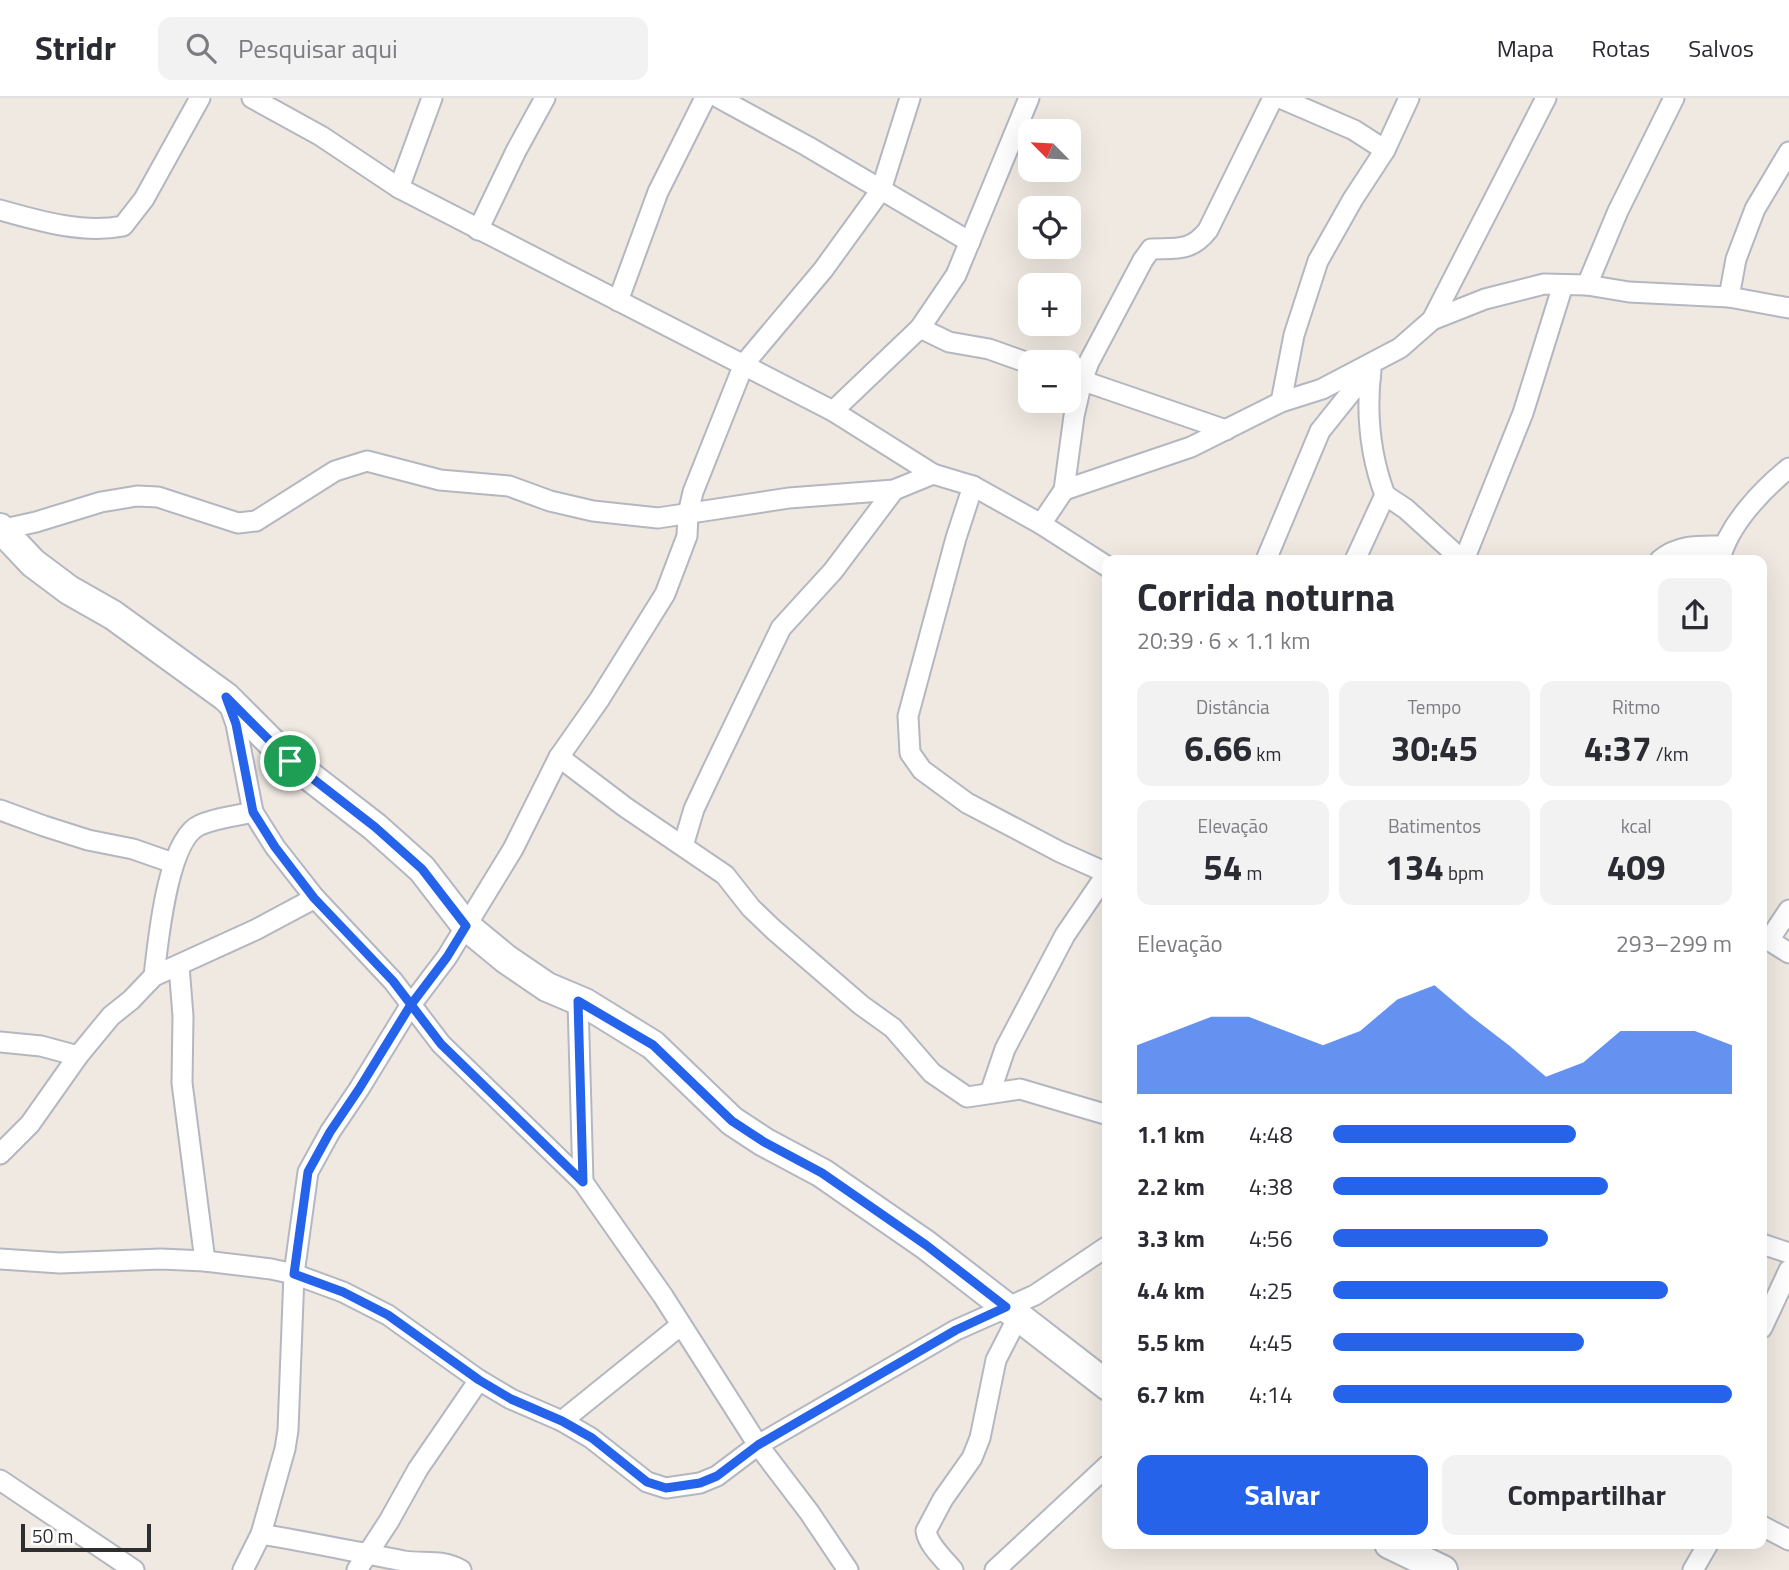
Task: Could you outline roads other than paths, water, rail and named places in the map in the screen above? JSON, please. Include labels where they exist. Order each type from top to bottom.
[{"type":"street","points":[[0,210],[88,229],[104,230],[123,226],[144,199],[200,98]]},
{"type":"street","points":[[398,188],[432,98]]},
{"type":"street","points":[[478,230],[545,98]]},
{"type":"street","points":[[618,301],[658,192],[705,98]]},
{"type":"street","points":[[719,98],[971,242]]},
{"type":"street","points":[[243,1570],[261,1534],[285,1449],[294,1274],[308,1172],[330,1132],[410,1006],[447,957],[513,849],[559,757],[665,594],[687,536],[693,492],[744,364],[823,270],[881,190],[910,98]]},
{"type":"street","points":[[833,411],[919,328],[956,275],[1029,98]]},
{"type":"street","points":[[1081,369],[1151,248],[1183,248],[1199,242],[1208,230],[1273,98]]},
{"type":"street","points":[[1280,98],[1354,130],[1385,150]]},
{"type":"street","points":[[1281,402],[1294,335],[1318,261],[1385,150],[1409,98]]},
{"type":"street","points":[[1432,320],[1546,98]]},
{"type":"street","points":[[1587,285],[1618,211],[1674,98]]},
{"type":"street","points":[[256,99],[321,136],[398,188],[833,411],[933,474],[973,486],[1041,524],[1102,563]]},
{"type":"street","points":[[1729,297],[1736,259],[1755,209],[1789,152]]},
{"type":"street","points":[[1268,555],[1320,431],[1371,372],[1432,320],[1485,299],[1544,284],[1729,297],[1789,308]]},
{"type":"street","points":[[1465,555],[1523,412],[1563,285]]},
{"type":"street","points":[[919,328],[950,342],[989,349],[1018,359]]},
{"type":"street","points":[[1064,490],[1191,447],[1281,402],[1371,372]]},
{"type":"street","points":[[1371,372],[1371,443],[1385,495],[1406,509],[1457,555]]},
{"type":"street","points":[[1081,381],[1226,430]]},
{"type":"street","points":[[1041,524],[1064,490],[1074,413]]},
{"type":"street","points":[[0,529],[36,522],[101,502],[137,496],[159,497],[238,523],[256,521],[335,471],[367,461],[440,480],[509,485],[550,501],[593,511],[658,519],[789,498],[894,490],[933,474]]},
{"type":"street","points":[[1667,555],[1687,546],[1722,553],[1745,514],[1789,468]]},
{"type":"street","points":[[973,486],[956,538],[908,716],[911,753],[922,770],[967,803],[1102,871]]},
{"type":"street","points":[[683,846],[694,809],[781,628],[833,571],[894,490]]},
{"type":"street","points":[[1357,555],[1385,495]]},
{"type":"street","points":[[0,529],[33,563],[69,590],[113,615],[226,697],[290,761],[375,827],[422,869],[466,926],[506,959],[547,987],[578,1001],[653,1045],[732,1121],[764,1142],[822,1173],[926,1245],[1102,1382]]},
{"type":"street","points":[[226,697],[236,724],[253,812],[275,847],[314,898],[393,981],[441,1044],[583,1182],[681,1325],[758,1445],[802,1502],[848,1570]]},
{"type":"street","points":[[559,757],[625,807],[725,875],[759,915],[861,1005],[893,1028],[932,1073],[967,1097],[1020,1089],[1102,1113]]},
{"type":"street","points":[[0,810],[55,830],[133,849],[173,863]]},
{"type":"street","points":[[154,976],[165,898],[173,863],[183,842],[192,830],[200,825],[253,812]]},
{"type":"street","points":[[990,1093],[1004,1049],[1065,935],[1102,880]]},
{"type":"street","points":[[0,1154],[30,1124],[78,1056],[111,1016],[154,976],[255,930],[314,898]]},
{"type":"street","points":[[1767,937],[1789,909]]},
{"type":"street","points":[[1767,939],[1789,953]]},
{"type":"street","points":[[179,966],[183,1016],[182,1083],[205,1261]]},
{"type":"street","points":[[578,1001],[583,1182]]},
{"type":"street","points":[[0,1042],[41,1046],[78,1056]]},
{"type":"street","points":[[1767,1246],[1789,1253]]},
{"type":"street","points":[[0,1259],[60,1263],[161,1259],[205,1261],[294,1274],[343,1292],[388,1315],[479,1380],[511,1399],[562,1421],[592,1438],[647,1482],[666,1488],[700,1483],[717,1476],[758,1445],[956,1330],[1013,1311],[1102,1250]]},
{"type":"street","points":[[1767,1317],[1789,1270]]},
{"type":"street","points":[[954,1570],[925,1534],[943,1499],[972,1458],[980,1438],[996,1360],[1013,1311]]},
{"type":"street","points":[[562,1421],[681,1325]]},
{"type":"street","points":[[362,1562],[418,1469],[479,1380]]},
{"type":"street","points":[[995,1570],[1102,1471]]},
{"type":"street","points":[[0,1480],[134,1570]]},
{"type":"street","points":[[1767,1529],[1789,1540]]},
{"type":"street","points":[[261,1534],[362,1562],[439,1561],[461,1570]]},
{"type":"street","points":[[1400,1549],[1443,1570]]},
{"type":"street","points":[[1693,1570],[1705,1549]]}]
